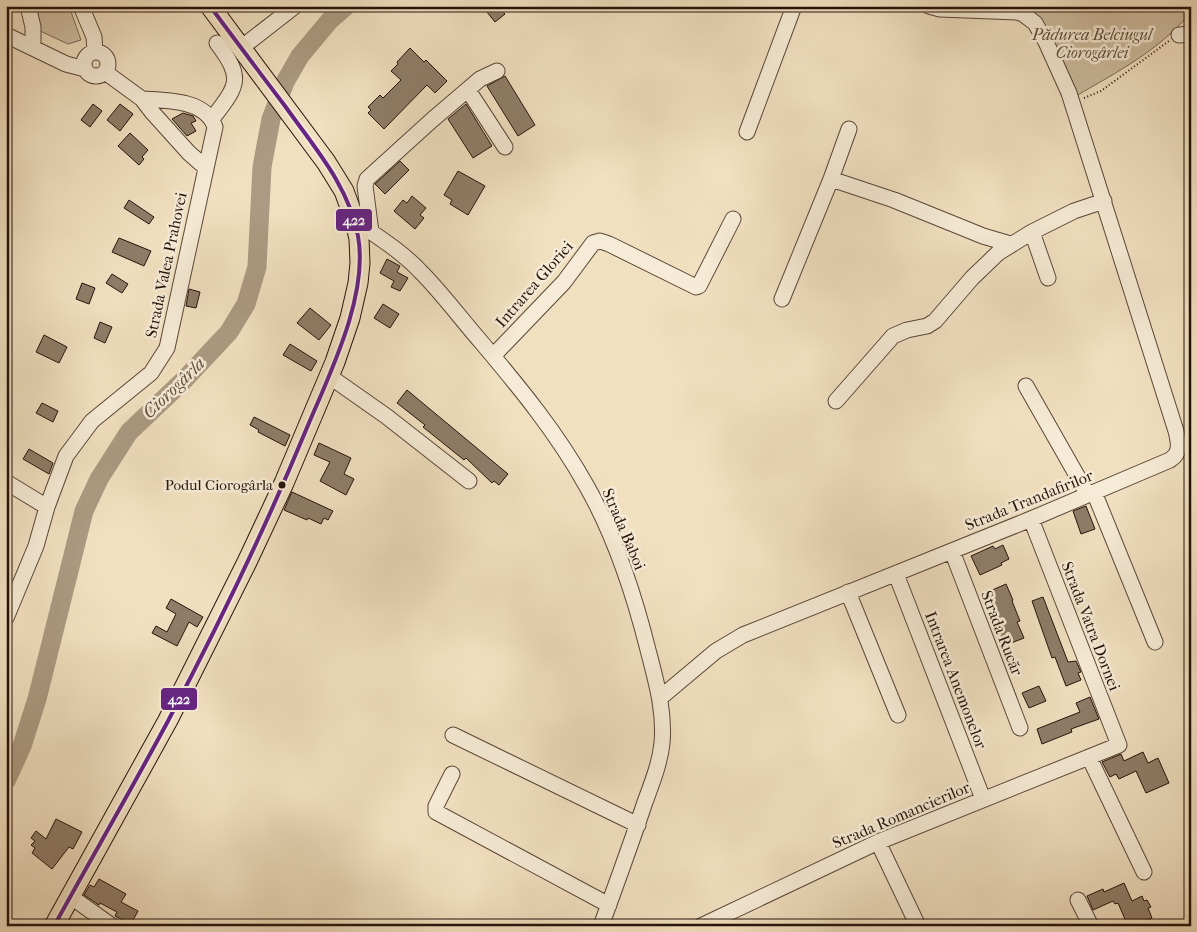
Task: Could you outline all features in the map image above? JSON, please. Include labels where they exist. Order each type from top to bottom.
[{"type":"main road","points":[[54,926],[168,720],[220,619],[284,483],[329,376],[350,318],[358,283],[360,255],[355,221],[344,191],[326,162],[210,6]]},
{"type":"street","points":[[28,6],[33,27],[33,48]]},
{"type":"street","points":[[81,6],[94,37],[95,52]]},
{"type":"street","points":[[747,132],[794,6]]},
{"type":"street","name":"Strada Trandafirilor","points":[[660,698],[716,651],[744,635],[1031,519],[1170,460],[1176,455],[1179,442],[1104,201],[1073,103],[1046,42],[1035,23],[1030,18],[1017,12],[940,9],[928,6]]},
{"type":"street","points":[[243,51],[292,7]]},
{"type":"street","points":[[6,36],[66,64],[85,69],[96,76],[105,72],[108,63],[107,59],[100,52],[91,53],[85,60],[85,69]]},
{"type":"street","points":[[142,98],[179,103],[196,108],[204,111],[212,119],[228,98],[234,86],[235,73],[231,61],[217,43]]},
{"type":"street","points":[[371,232],[365,186],[367,179],[468,90],[486,75],[497,70]]},
{"type":"street","points":[[105,72],[142,98],[188,153],[205,167]]},
{"type":"street","points":[[468,90],[505,147]]},
{"type":"street","name":"Strada Valea Prahovei","points":[[7,611],[36,546],[47,507],[63,464],[79,436],[92,421],[151,373],[167,348],[205,167],[213,138],[215,127],[212,119]]},
{"type":"street","points":[[782,299],[831,179],[849,129]]},
{"type":"street","points":[[831,179],[894,200],[983,236],[1010,244]]},
{"type":"street","points":[[836,401],[894,336],[907,330],[927,326],[935,321],[972,278],[1010,244],[1074,211],[1104,201]]},
{"type":"street","name":"Intrarea Gloriei","points":[[493,356],[564,282],[593,243],[600,241],[610,244],[699,286],[733,219]]},
{"type":"street","name":"Strada Baboi","points":[[355,221],[407,258],[422,272],[526,396],[556,437],[586,485],[602,517],[626,577],[660,698],[662,744],[638,825],[601,926]]},
{"type":"street","points":[[1032,232],[1048,278]]},
{"type":"street","points":[[329,376],[386,416],[469,482]]},
{"type":"street","points":[[1026,386],[1091,493],[1154,642]]},
{"type":"street","points":[[6,482],[47,507]]},
{"type":"street","name":"Strada Vatra Dornei","points":[[1031,519],[1119,745]]},
{"type":"street","name":"Strada Rucăr","points":[[952,551],[1020,728]]},
{"type":"street","name":"Intrarea Anemonelor","points":[[896,574],[983,799]]},
{"type":"street","points":[[848,592],[898,715]]},
{"type":"street","points":[[453,735],[638,825]]},
{"type":"street","name":"Strada Romancierilor","points":[[701,926],[878,842],[1119,745]]},
{"type":"street","points":[[1089,757],[1144,872]]},
{"type":"street","points":[[452,774],[436,806],[436,812],[609,905]]},
{"type":"street","points":[[878,842],[918,926]]},
{"type":"street","points":[[70,896],[112,926]]},
{"type":"street","points":[[1078,900],[1091,926]]},
{"type":"path","points":[[1073,103],[1101,91],[1185,34]]},
{"type":"green space","points":[[31,6],[69,6],[81,40],[68,44],[38,30]]},
{"type":"green space","name":"Pădurea Belciugul Ciorogârlei","points":[[1028,6],[1191,6],[1191,12],[1179,26],[1152,49],[1076,96],[1038,18]]},
{"type":"building","points":[[482,6],[511,6],[495,22]]},
{"type":"building","points":[[410,48],[424,62],[426,60],[447,81],[435,93],[427,85],[384,129],[368,113],[371,110],[368,107],[380,95],[383,98],[401,80],[391,71]]},
{"type":"building","points":[[505,76],[535,125],[518,136],[487,86]]},
{"type":"building","points":[[93,104],[102,111],[90,127],[81,120]]},
{"type":"building","points":[[120,104],[133,114],[120,131],[107,120]]},
{"type":"building","points":[[466,104],[492,146],[473,158],[448,119]]},
{"type":"building","points":[[183,113],[193,116],[196,121],[191,123],[196,131],[187,136],[172,119]]},
{"type":"building","points":[[130,133],[148,150],[142,157],[144,159],[139,165],[118,146]]},
{"type":"building","points":[[400,161],[409,170],[385,194],[375,184]]},
{"type":"building","points":[[458,171],[485,186],[468,215],[450,204],[452,200],[444,195]]},
{"type":"building","points":[[412,196],[426,208],[420,215],[424,218],[415,229],[394,211],[403,200],[407,203]]},
{"type":"building","points":[[129,200],[154,217],[149,224],[124,208]]},
{"type":"building","points":[[119,238],[151,251],[144,266],[112,252]]},
{"type":"building","points":[[387,259],[400,266],[397,272],[408,278],[400,291],[391,287],[394,281],[380,273]]},
{"type":"building","points":[[112,274],[128,284],[122,293],[106,283]]},
{"type":"building","points":[[82,283],[95,288],[89,304],[76,299]]},
{"type":"building","points":[[189,289],[200,292],[196,308],[186,306]]},
{"type":"building","points":[[383,304],[399,314],[390,328],[374,318]]},
{"type":"building","points":[[310,308],[331,325],[319,340],[297,323]]},
{"type":"building","points":[[100,322],[112,327],[105,343],[94,338]]},
{"type":"building","points":[[44,335],[67,347],[59,363],[36,352]]},
{"type":"building","points":[[290,344],[317,361],[311,371],[283,355]]},
{"type":"building","points":[[407,390],[508,474],[499,485],[494,481],[492,483],[466,458],[464,460],[397,403]]},
{"type":"building","points":[[42,403],[58,411],[53,422],[36,413]]},
{"type":"building","points":[[254,417],[290,435],[285,446],[258,432],[259,430],[250,425]]},
{"type":"building","points":[[319,443],[351,458],[344,474],[354,479],[346,495],[320,481],[330,462],[314,455]]},
{"type":"building","points":[[29,449],[53,463],[49,474],[23,459]]},
{"type":"building","points":[[292,492],[333,511],[328,520],[324,518],[321,524],[284,510]]},
{"type":"building","points":[[1086,506],[1095,529],[1081,534],[1073,511]]},
{"type":"building","points":[[1003,545],[1009,559],[1001,563],[1002,565],[980,575],[971,556],[993,546],[995,549]]},
{"type":"building","points":[[1006,584],[1020,621],[1017,622],[1024,638],[1001,647],[996,635],[1003,633],[993,609],[988,611],[981,595]]},
{"type":"building","points":[[1043,597],[1068,662],[1076,661],[1081,672],[1078,673],[1081,680],[1066,686],[1055,657],[1052,658],[1032,601]]},
{"type":"building","points":[[171,599],[203,617],[197,627],[189,622],[177,646],[152,633],[156,626],[167,632],[176,614],[166,608]]},
{"type":"building","points":[[1039,686],[1046,701],[1029,708],[1022,693]]},
{"type":"building","points":[[1090,697],[1099,719],[1071,729],[1072,732],[1042,744],[1037,729],[1080,712],[1076,703]]},
{"type":"building","points":[[1143,752],[1148,763],[1158,758],[1169,783],[1146,793],[1136,771],[1119,779],[1116,774],[1110,777],[1102,762],[1121,754],[1124,761]]},
{"type":"building","points":[[56,819],[82,832],[73,849],[69,847],[52,869],[32,853],[35,848],[31,845],[35,841],[31,838],[36,831],[46,839]]},
{"type":"building","points":[[99,879],[126,894],[121,902],[138,911],[131,924],[115,916],[117,912],[100,903],[99,905],[84,895],[90,885],[94,887]]},
{"type":"building","points":[[1124,883],[1132,901],[1142,896],[1144,901],[1147,900],[1151,907],[1148,908],[1152,918],[1133,926],[1128,926],[1118,903],[1115,904],[1113,901],[1093,910],[1087,896],[1103,889],[1104,892]]},
{"type":"waterway","name":"Ciorogârla","points":[[6,781],[22,746],[37,699],[84,511],[99,479],[129,432],[184,380],[229,332],[246,304],[257,267],[262,167],[271,119],[285,82],[300,56],[330,20],[346,6]]},
{"type":"transit line","name":"422","points":[[54,926],[168,721],[240,577],[274,504],[335,360],[345,335],[358,284],[360,259],[358,236],[347,200],[339,184],[307,137],[210,6]]},
{"type":"place","name":"Podul Ciorogârla","points":[[282,485]]}]
